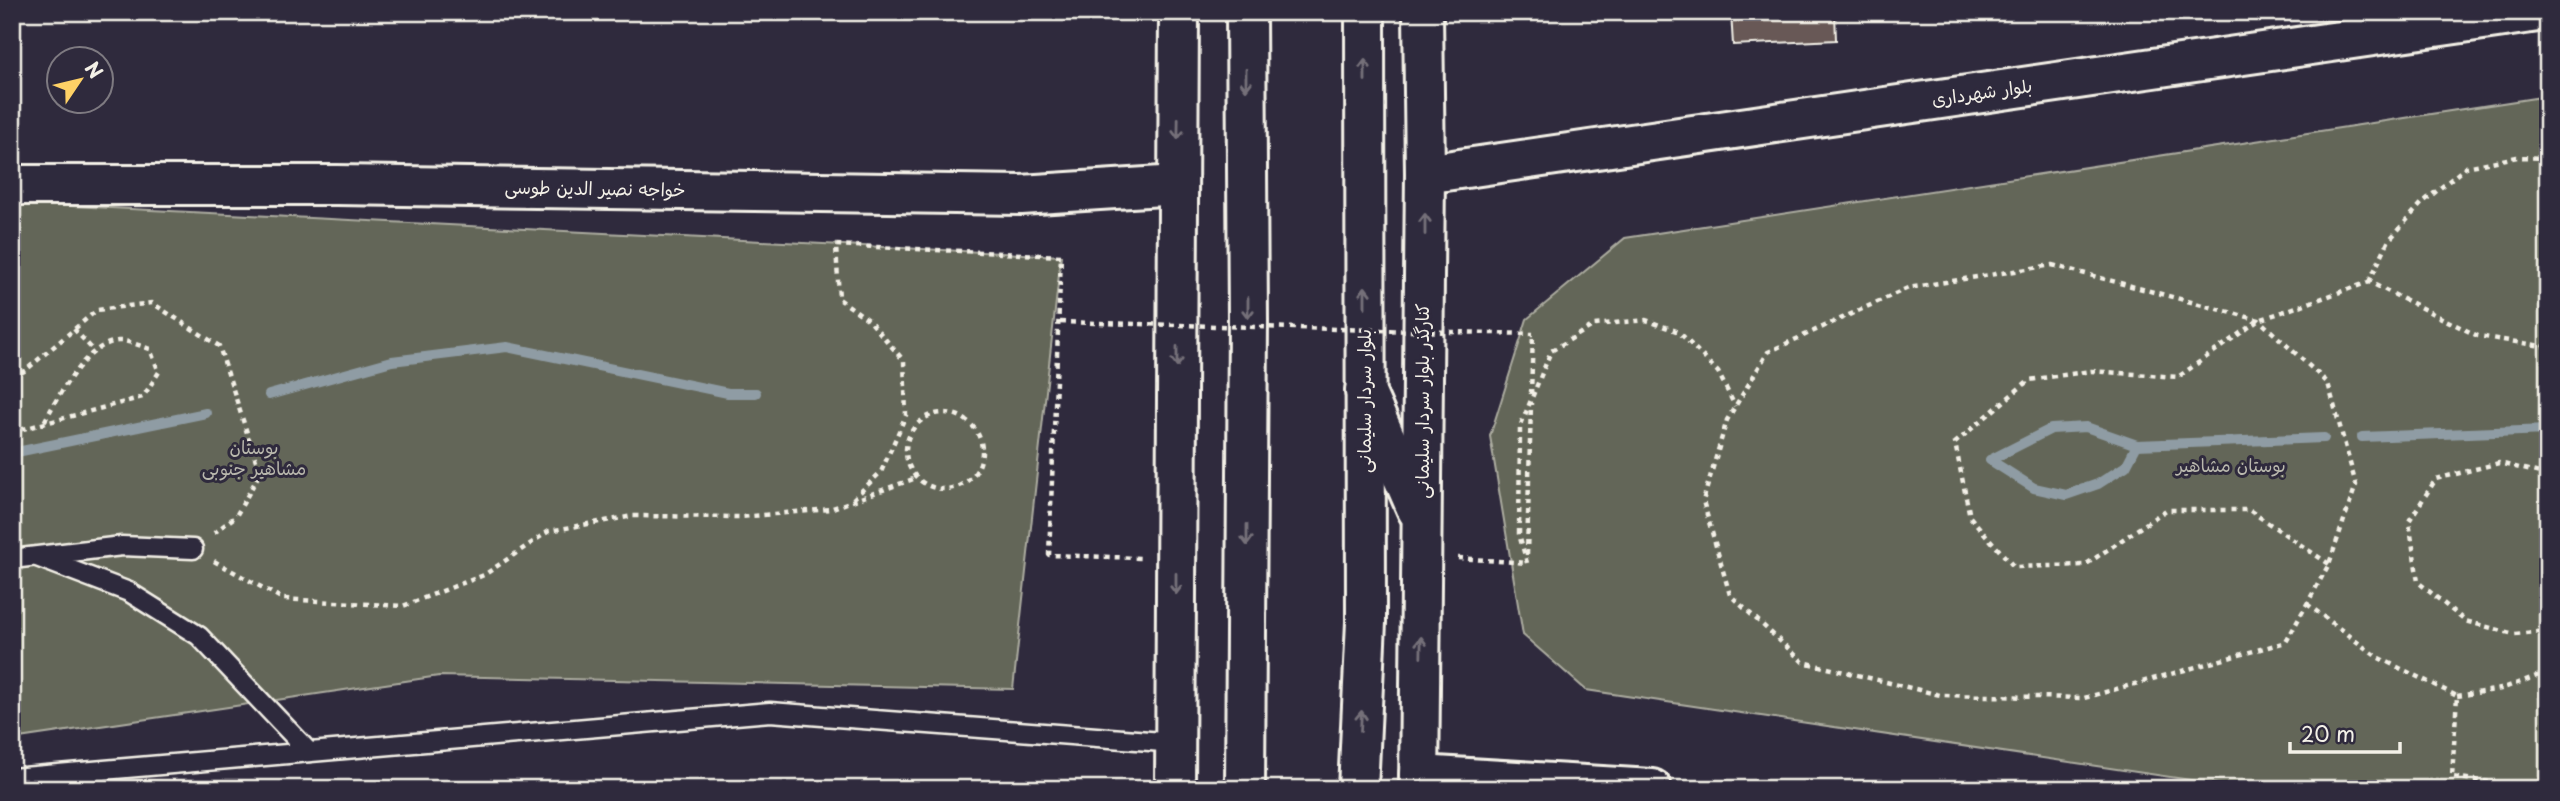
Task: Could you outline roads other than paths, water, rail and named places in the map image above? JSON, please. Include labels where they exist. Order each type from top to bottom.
[{"type":"street","points":[[1175,789],[1179,12]]},
{"type":"street","points":[[1245,789],[1248,320],[1246,12]]},
{"type":"street","name":"بلوار سردار سلیمانی","points":[[1358,789],[1366,622],[1364,12]]},
{"type":"street","name":"کنارگذر بلوار سردار سلیمانی","points":[[1419,782],[1425,174],[1423,12]]},
{"type":"street","name":"بلوار شهرداری","points":[[1425,174],[2538,12]]},
{"type":"street","name":"خواجه نصیر الدین طوسی","points":[[12,185],[337,185],[1021,195],[1178,185]]},
{"type":"street","points":[[1364,391],[1422,538]]},
{"type":"street","points":[[1419,782],[1652,789]]},
{"type":"lane","points":[[12,559],[122,546],[193,549]]},
{"type":"lane","points":[[37,557],[129,592],[199,636],[309,752]]},
{"type":"lane","points":[[12,778],[770,712],[1176,743]]},
{"type":"waterway","points":[[269,395],[392,361],[507,347],[728,393],[756,393]]},
{"type":"waterway","points":[[12,453],[206,413]]},
{"type":"waterway","points":[[1990,460],[2051,429],[2086,427],[2137,445],[2324,438]]},
{"type":"waterway","points":[[2362,437],[2548,430]]},
{"type":"waterway","points":[[1990,460],[2034,488],[2066,495],[2098,484],[2126,466],[2137,445]]},
{"type":"park label","name":"بوستان مشاهیر جنوبی","points":[[254,458]]},
{"type":"park label","name":"بوستان مشاهیر","points":[[2231,466]]}]
